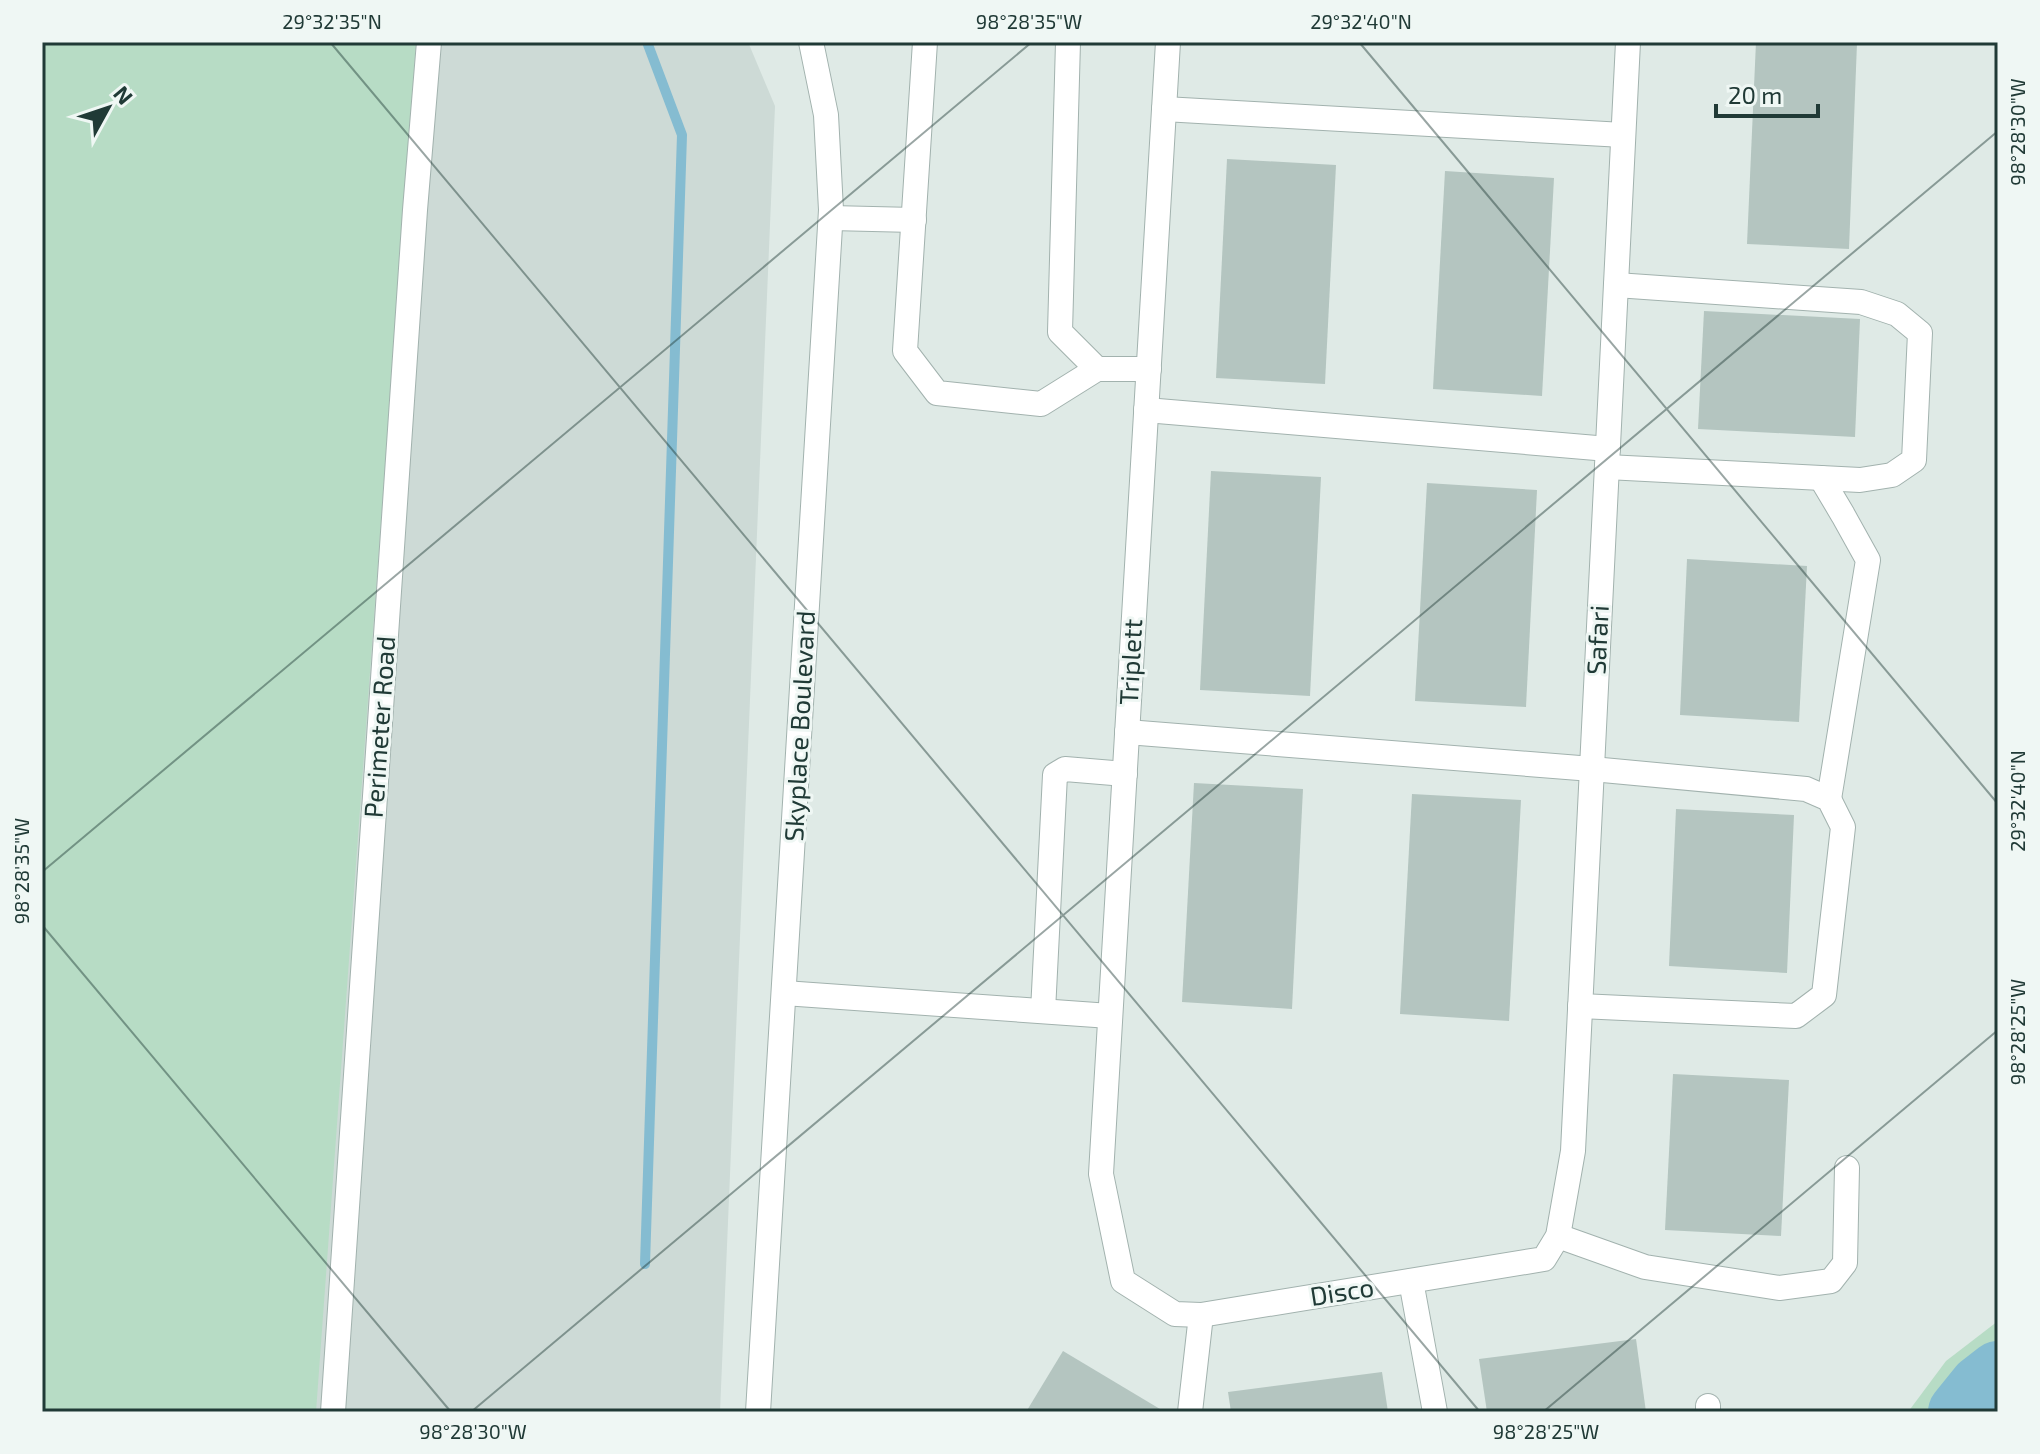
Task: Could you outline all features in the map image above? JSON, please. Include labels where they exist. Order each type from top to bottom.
[{"type":"street","name":"Perimeter Road","points":[[333,1412],[429,42]]},
{"type":"street","name":"Skyplace Boulevard","points":[[758,1412],[831,218],[826,115],[811,42]]},
{"type":"street","points":[[925,42],[905,351],[937,393],[1041,404],[1097,369],[1149,369]]},
{"type":"street","points":[[1068,42],[1060,332],[1097,369]]},
{"type":"street","name":"Triplett","points":[[1123,1281],[1101,1174],[1168,42]]},
{"type":"street","name":"Safari","points":[[1558,1236],[1573,1151],[1628,42]]},
{"type":"street","points":[[1164,109],[1623,135]]},
{"type":"street","points":[[831,218],[914,220]]},
{"type":"street","points":[[1146,410],[1821,478],[1860,480],[1892,475],[1914,460],[1920,333],[1897,314],[1861,302],[1616,285]]},
{"type":"street","points":[[1580,1006],[1796,1016],[1824,995],[1843,827],[1829,799],[1868,560],[1821,478]]},
{"type":"street","points":[[1127,732],[1806,789],[1829,799]]},
{"type":"street","points":[[1043,1011],[1055,775],[1065,769],[1125,774]]},
{"type":"street","points":[[784,993],[1110,1016]]},
{"type":"street","points":[[1558,1236],[1645,1267],[1779,1288],[1831,1281],[1845,1263],[1847,1168]]},
{"type":"street","name":"Disco","points":[[1123,1281],[1175,1314],[1201,1315],[1544,1259],[1558,1236]]},
{"type":"street","points":[[1411,1281],[1435,1412]]},
{"type":"street","points":[[1190,1412],[1201,1315]]},
{"type":"shaded area","points":[[42,42],[748,42],[775,106],[720,1412],[42,1412]]},
{"type":"green space","points":[[42,42],[416,42],[316,1412],[42,1412]]},
{"type":"green space","points":[[1998,1321],[1998,1412],[1908,1412],[1946,1361]]},
{"type":"building","points":[[1756,42],[1857,43],[1849,249],[1747,244]]},
{"type":"building","points":[[1227,159],[1336,165],[1325,384],[1216,378]]},
{"type":"building","points":[[1445,171],[1554,178],[1542,396],[1433,389]]},
{"type":"building","points":[[1704,311],[1860,319],[1855,437],[1698,429]]},
{"type":"building","points":[[1211,471],[1321,477],[1310,696],[1200,690]]},
{"type":"building","points":[[1427,483],[1537,490],[1526,707],[1415,701]]},
{"type":"building","points":[[1687,559],[1807,566],[1799,722],[1680,715]]},
{"type":"building","points":[[1194,783],[1303,789],[1292,1009],[1182,1002]]},
{"type":"building","points":[[1412,794],[1521,800],[1509,1021],[1400,1014]]},
{"type":"building","points":[[1676,809],[1794,815],[1787,973],[1669,966]]},
{"type":"building","points":[[1673,1074],[1789,1080],[1781,1236],[1665,1230]]},
{"type":"building","points":[[1636,1339],[1646,1412],[1487,1412],[1479,1359]]},
{"type":"building","points":[[1063,1351],[1165,1412],[1026,1412]]},
{"type":"building","points":[[1382,1372],[1388,1412],[1231,1412],[1228,1392]]},
{"type":"waterway","points":[[645,1264],[682,135],[647,42]]},
{"type":"waterway","points":[[1959,1412],[1980,1386],[1998,1372]]}]
